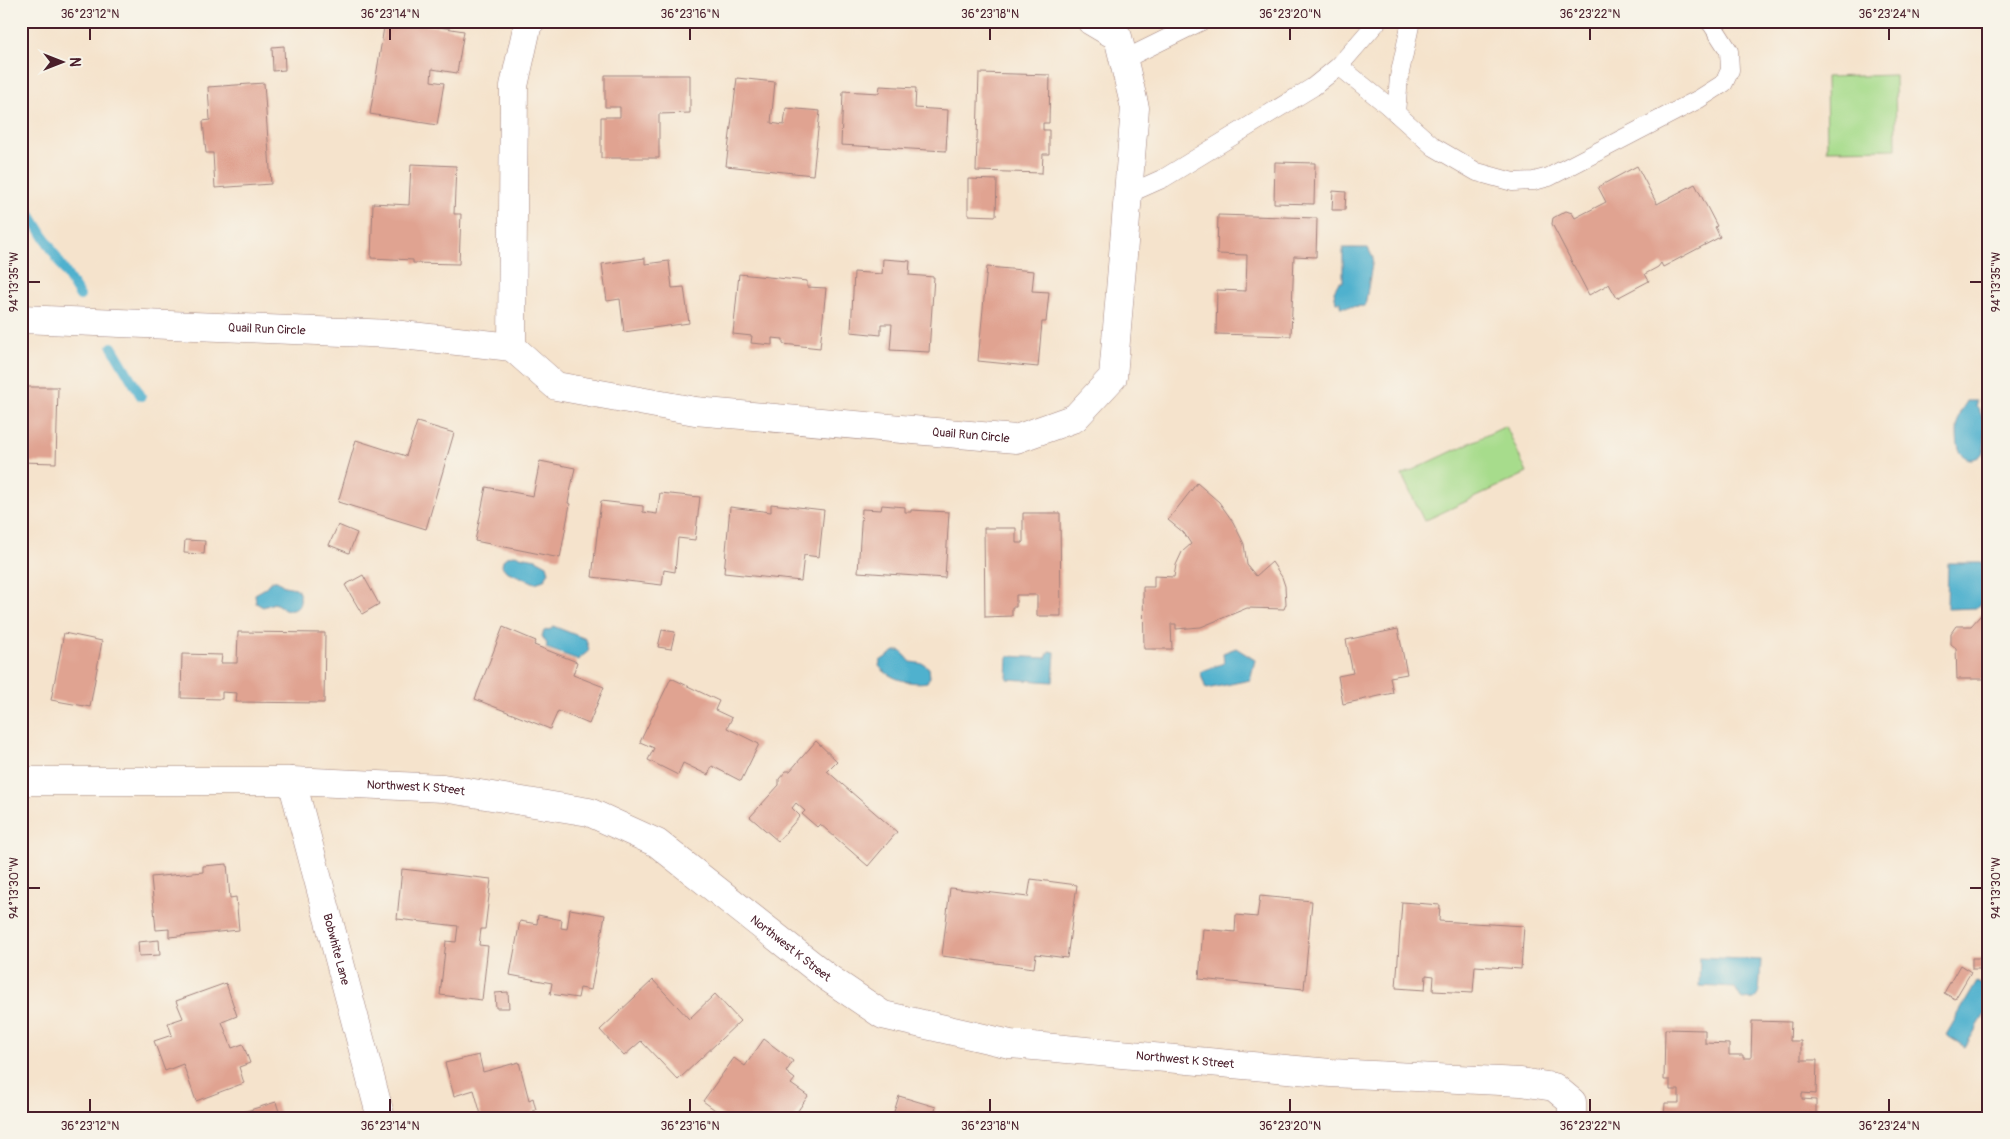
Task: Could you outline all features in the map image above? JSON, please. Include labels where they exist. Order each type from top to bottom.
[{"type":"street","points":[[512,347],[514,86],[528,23],[531,21]]},
{"type":"street","name":"Quail Run Circle","points":[[21,319],[393,334],[512,347],[556,386],[695,411],[1016,439],[1075,418],[1113,378],[1135,108],[1118,37],[1091,21]]},
{"type":"street","name":"Northwest K Street","points":[[21,781],[292,781],[442,788],[589,812],[657,843],[827,977],[883,1015],[1010,1044],[1331,1072],[1521,1082],[1554,1086],[1572,1110]]},
{"type":"street","name":"Bobwhite Lane","points":[[292,781],[381,1118]]},
{"type":"lane","points":[[1123,60],[1202,21]]},
{"type":"lane","points":[[1128,194],[1164,178],[1313,87],[1340,66],[1378,21]]},
{"type":"lane","points":[[1396,113],[1399,77],[1412,21]]},
{"type":"lane","points":[[1340,66],[1434,148],[1477,172],[1513,182],[1534,181],[1549,177],[1699,99],[1724,83],[1730,70],[1729,52],[1708,21]]},
{"type":"green space","points":[[1895,75],[1896,149],[1827,150],[1826,77]]},
{"type":"green space","points":[[1506,426],[1527,473],[1424,521],[1402,475]]},
{"type":"water","points":[[1343,248],[1368,248],[1373,258],[1365,306],[1341,307],[1341,302],[1336,302],[1334,291],[1339,282],[1343,282]]},
{"type":"water","points":[[1967,401],[1976,401],[1976,407],[1982,416],[1985,438],[1981,455],[1971,459],[1961,453],[1957,429],[1958,418]]},
{"type":"water","points":[[514,555],[536,559],[547,565],[549,572],[544,580],[535,583],[506,571],[502,566],[503,560],[508,556]]},
{"type":"water","points":[[1948,563],[1988,563],[1987,596],[1976,608],[1947,609]]},
{"type":"water","points":[[271,581],[277,581],[284,586],[296,588],[300,595],[300,603],[296,609],[284,609],[274,603],[263,607],[256,603],[255,594],[264,589]]},
{"type":"water","points":[[553,626],[586,639],[589,650],[579,660],[546,648],[547,644],[542,636],[544,631],[551,629]]},
{"type":"water","points":[[1236,648],[1255,660],[1250,680],[1206,689],[1200,672],[1224,663],[1223,653]]},
{"type":"water","points":[[895,651],[901,651],[911,662],[924,664],[929,668],[930,677],[927,682],[907,682],[894,678],[883,671],[879,666],[880,661]]},
{"type":"water","points":[[1049,651],[1055,652],[1053,682],[1007,679],[1008,656],[1046,658]]},
{"type":"water","points":[[1700,957],[1761,960],[1759,995],[1754,999],[1742,1000],[1735,988],[1699,986]]},
{"type":"water","points":[[1977,982],[1989,989],[1989,1016],[1985,1014],[1965,1047],[1946,1035]]},
{"type":"building","points":[[385,21],[401,21],[464,31],[457,73],[432,69],[431,81],[444,83],[437,125],[370,114]]},
{"type":"building","points":[[284,46],[285,70],[273,71],[272,47]]},
{"type":"building","points":[[979,73],[1050,75],[1049,123],[1043,123],[1043,130],[1049,130],[1049,154],[1043,154],[1042,173],[976,171]]},
{"type":"building","points":[[605,75],[690,75],[690,113],[659,114],[659,158],[601,158],[601,117],[620,117],[620,107],[605,107]]},
{"type":"building","points":[[737,78],[775,82],[771,123],[784,125],[786,108],[820,111],[813,175],[726,166]]},
{"type":"building","points":[[264,83],[271,184],[215,188],[213,153],[206,153],[203,121],[210,120],[208,87]]},
{"type":"building","points":[[880,86],[916,88],[915,108],[948,110],[946,151],[841,145],[843,91],[879,93]]},
{"type":"building","points":[[1275,162],[1315,163],[1314,204],[1274,203]]},
{"type":"building","points":[[411,164],[456,166],[454,214],[461,214],[459,264],[413,263],[413,260],[371,258],[373,203],[409,205]]},
{"type":"building","points":[[1637,166],[1657,204],[1695,184],[1717,226],[1715,227],[1720,237],[1663,267],[1661,263],[1658,267],[1645,274],[1649,281],[1617,298],[1609,284],[1589,295],[1552,224],[1553,218],[1566,211],[1572,213],[1575,218],[1606,202],[1598,187]]},
{"type":"building","points":[[968,179],[997,180],[996,216],[968,215]]},
{"type":"building","points":[[1333,191],[1346,192],[1345,210],[1332,210]]},
{"type":"building","points":[[1218,215],[1317,218],[1316,257],[1294,256],[1291,336],[1216,334],[1217,290],[1246,291],[1247,255],[1217,254]]},
{"type":"building","points":[[645,258],[645,264],[669,261],[672,288],[684,287],[689,323],[624,332],[620,299],[607,301],[602,264]]},
{"type":"building","points":[[883,259],[910,261],[909,275],[934,277],[929,352],[890,350],[892,324],[881,324],[881,335],[851,332],[854,272],[882,274]]},
{"type":"building","points":[[987,267],[1034,271],[1032,291],[1049,292],[1046,322],[1042,322],[1038,367],[978,361]]},
{"type":"building","points":[[739,274],[807,281],[807,287],[826,288],[820,348],[783,344],[783,339],[772,338],[772,345],[751,343],[752,336],[733,334]]},
{"type":"building","points":[[21,387],[58,387],[56,463],[21,462]]},
{"type":"building","points":[[417,422],[454,433],[426,529],[338,502],[356,440],[406,456]]},
{"type":"building","points":[[540,461],[575,468],[560,558],[475,541],[486,487],[533,496]]},
{"type":"building","points":[[1197,483],[1219,502],[1233,522],[1244,544],[1247,565],[1256,576],[1272,562],[1282,577],[1285,586],[1286,604],[1284,609],[1247,608],[1201,627],[1176,629],[1176,624],[1171,624],[1172,649],[1144,649],[1143,587],[1154,587],[1154,576],[1174,577],[1176,565],[1182,552],[1191,544],[1184,533],[1168,520]]},
{"type":"building","points":[[660,493],[700,497],[695,540],[678,538],[675,572],[664,570],[662,585],[592,577],[601,501],[643,506],[643,512],[657,514]]},
{"type":"building","points":[[771,504],[824,510],[819,557],[804,555],[801,581],[724,573],[730,507],[771,512]]},
{"type":"building","points":[[882,505],[905,507],[905,512],[911,512],[911,510],[949,512],[945,578],[858,572],[862,509],[881,510]]},
{"type":"building","points":[[1023,513],[1060,513],[1061,616],[1037,616],[1037,595],[1016,595],[1016,607],[1012,607],[1012,616],[985,617],[984,528],[1016,528],[1016,543],[1023,543]]},
{"type":"building","points":[[338,525],[357,533],[349,553],[329,545]]},
{"type":"building","points":[[185,540],[205,541],[204,554],[184,553]]},
{"type":"building","points":[[363,575],[379,604],[362,614],[345,585]]},
{"type":"building","points":[[1989,606],[1989,679],[1957,679],[1956,648],[1951,644],[1951,633],[1956,626],[1971,626]]},
{"type":"building","points":[[503,627],[536,641],[534,645],[577,662],[573,675],[604,687],[589,724],[558,711],[550,729],[475,699]]},
{"type":"building","points":[[1398,629],[1407,674],[1390,677],[1393,693],[1343,704],[1338,676],[1353,673],[1346,640]]},
{"type":"building","points":[[662,630],[675,632],[671,649],[658,647]]},
{"type":"building","points":[[238,632],[325,633],[324,703],[236,702],[237,693],[222,692],[222,699],[181,698],[182,654],[222,655],[221,663],[237,663]]},
{"type":"building","points":[[64,633],[102,641],[90,707],[51,700]]},
{"type":"building","points":[[671,678],[719,701],[715,710],[732,718],[727,728],[759,744],[741,781],[712,766],[708,775],[683,763],[678,775],[648,760],[654,748],[640,742]]},
{"type":"building","points":[[816,741],[837,761],[827,771],[897,832],[868,866],[820,824],[817,827],[802,814],[805,811],[796,803],[792,808],[800,816],[778,841],[750,817],[779,785],[779,779],[786,771],[790,771]]},
{"type":"building","points":[[227,864],[230,898],[236,897],[239,930],[169,937],[169,929],[156,930],[151,877],[203,872],[203,866]]},
{"type":"building","points":[[402,869],[491,879],[485,929],[481,929],[479,945],[488,946],[482,1000],[440,995],[446,941],[456,942],[458,926],[397,919]]},
{"type":"building","points":[[1031,879],[1077,885],[1067,958],[1036,954],[1034,968],[942,956],[950,888],[1028,897]]},
{"type":"building","points":[[1260,896],[1312,901],[1304,989],[1199,979],[1203,929],[1235,932],[1236,915],[1257,917]]},
{"type":"building","points":[[1402,902],[1440,905],[1439,921],[1524,926],[1521,969],[1475,966],[1473,993],[1433,991],[1434,976],[1426,975],[1425,990],[1396,988]]},
{"type":"building","points":[[570,909],[605,915],[591,990],[580,988],[578,998],[550,994],[552,983],[510,975],[520,921],[537,924],[538,915],[562,920],[561,928],[567,929]]},
{"type":"building","points":[[159,940],[160,955],[139,956],[138,942]]},
{"type":"building","points":[[1972,958],[1983,958],[1984,969],[1972,969]]},
{"type":"building","points":[[1960,965],[1971,972],[1955,999],[1944,993]]},
{"type":"building","points":[[653,980],[689,1019],[715,994],[740,1021],[678,1080],[641,1041],[624,1056],[600,1030]]},
{"type":"building","points":[[226,983],[237,1016],[222,1022],[232,1048],[243,1044],[250,1063],[239,1067],[244,1083],[196,1101],[183,1064],[165,1071],[154,1041],[172,1035],[168,1023],[183,1018],[176,1001]]},
{"type":"building","points":[[508,992],[509,1008],[496,1008],[495,993]]},
{"type":"building","points":[[1752,1021],[1791,1022],[1790,1041],[1801,1041],[1801,1060],[1817,1060],[1816,1094],[1802,1093],[1802,1099],[1816,1100],[1816,1118],[1664,1118],[1665,1103],[1679,1103],[1679,1090],[1670,1090],[1670,1080],[1664,1080],[1665,1029],[1705,1030],[1705,1043],[1729,1044],[1729,1055],[1743,1055],[1743,1058],[1751,1058]]},
{"type":"building","points":[[764,1039],[793,1061],[786,1072],[795,1079],[791,1084],[808,1096],[793,1118],[726,1118],[703,1101],[734,1058],[745,1066]]},
{"type":"building","points":[[479,1055],[483,1072],[519,1062],[529,1100],[533,1098],[536,1110],[532,1111],[534,1118],[482,1118],[474,1090],[454,1096],[445,1063]]},
{"type":"building","points":[[899,1096],[936,1107],[933,1118],[892,1118]]},
{"type":"building","points":[[276,1102],[281,1118],[227,1118],[227,1117]]},
{"type":"building","points":[[965,1114],[1001,1116],[1001,1118],[965,1118]]},
{"type":"waterway","points":[[21,199],[80,296]]},
{"type":"waterway","points":[[112,347],[141,396]]}]
